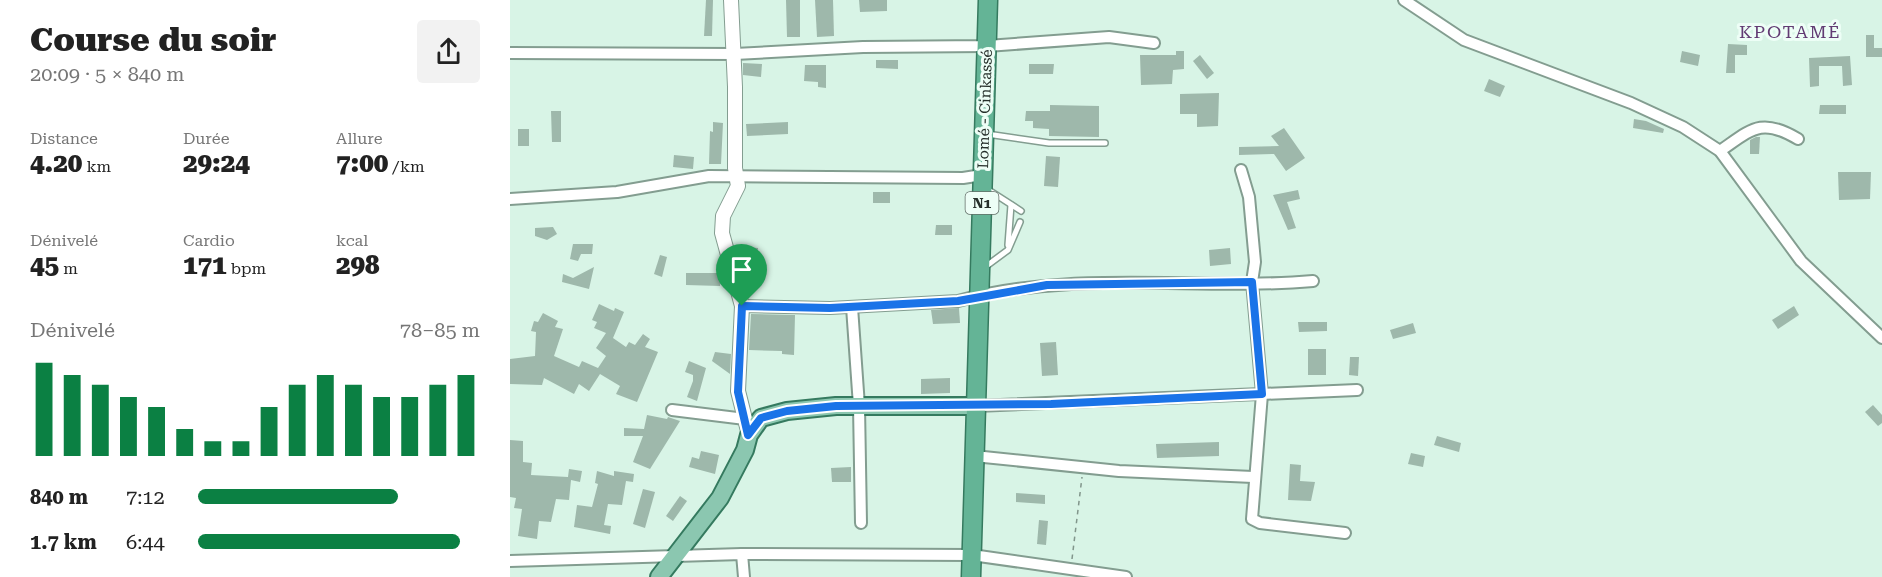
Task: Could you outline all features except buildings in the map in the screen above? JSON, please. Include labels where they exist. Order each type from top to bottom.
[{"type":"highway","name":"Lomé - Cinkassé","points":[[971,577],[988,0]]},
{"type":"main road","points":[[659,577],[720,498],[745,450],[747,427],[761,418],[787,411],[859,406],[976,406]]},
{"type":"street","points":[[672,410],[747,427],[738,392],[742,306],[722,233],[723,216],[735,197],[738,177],[734,157],[735,54],[731,0]]},
{"type":"street","points":[[1404,0],[1464,40],[1631,103],[1683,127],[1720,151],[1801,261],[1882,338]]},
{"type":"street","points":[[510,53],[735,54],[863,47],[987,46],[1109,37],[1154,43]]},
{"type":"street","points":[[1720,151],[1753,128],[1778,128],[1798,140]]},
{"type":"street","points":[[1241,170],[1249,197],[1254,262],[1252,282],[1262,394],[1253,477],[1252,519],[1260,523],[1345,533]]},
{"type":"street","points":[[510,200],[617,192],[709,176],[982,180]]},
{"type":"street","points":[[742,306],[852,307],[958,301],[978,295],[1047,285],[1313,280]]},
{"type":"street","points":[[852,307],[859,406],[861,523]]},
{"type":"street","points":[[976,406],[1357,390]]},
{"type":"street","points":[[974,456],[1083,467],[1253,477]]},
{"type":"street","points":[[510,561],[675,554],[972,555],[1126,577]]},
{"type":"street","points":[[742,554],[744,577]]},
{"type":"lane","points":[[984,134],[1049,142],[1105,143]]},
{"type":"lane","points":[[982,180],[1021,211]]},
{"type":"lane","points":[[1008,250],[1011,204]]},
{"type":"lane","points":[[979,271],[1008,250],[1020,222]]},
{"type":"path","points":[[1071,568],[1083,467]]},
{"type":"district","name":"KPOTAMÉ","points":[[1790,32]]},
{"type":"route","points":[[1252,282],[1262,394],[1051,404],[836,406],[787,411],[761,418],[748,435],[738,392],[742,306],[830,308],[958,301],[978,295],[1047,285],[1252,282]]}]
